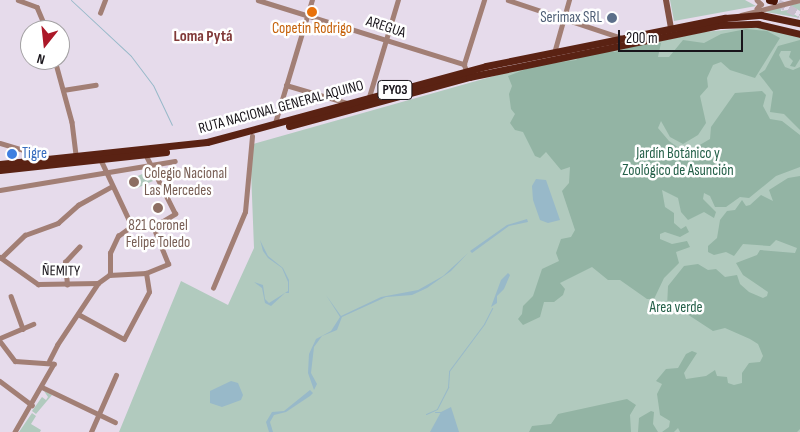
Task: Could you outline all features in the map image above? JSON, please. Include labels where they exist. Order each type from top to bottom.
[{"type":"highway","name":"RUTA NACIONAL GENERAL AQUINO","points":[[0,164],[198,144],[274,125],[466,71],[741,15],[770,16],[800,23]]},
{"type":"highway","name":"RUTA NACIONAL GENERAL AQUINO","points":[[0,170],[146,156],[252,136],[466,71],[721,25],[766,25],[800,34]]},
{"type":"main road","points":[[666,0],[671,28]]},
{"type":"street","points":[[18,0],[32,4],[41,11],[43,20]]},
{"type":"street","points":[[100,14],[105,0]]},
{"type":"street","name":"AREGUA","points":[[258,0],[386,40],[466,71]]},
{"type":"street","points":[[274,125],[312,0]]},
{"type":"street","points":[[369,97],[398,0]]},
{"type":"street","points":[[466,71],[484,0]]},
{"type":"street","points":[[508,0],[564,17],[622,38]]},
{"type":"street","points":[[554,53],[569,0]]},
{"type":"street","points":[[757,0],[761,4],[757,9]]},
{"type":"street","points":[[741,15],[757,9],[800,0]]},
{"type":"street","points":[[58,70],[72,122],[76,156]]},
{"type":"street","points":[[63,90],[96,85]]},
{"type":"street","points":[[286,85],[347,103]]},
{"type":"street","points":[[213,288],[244,212],[252,136]]},
{"type":"street","points":[[0,142],[50,158]]},
{"type":"street","points":[[110,275],[112,244],[132,226],[153,228],[173,218],[176,212],[146,156]]},
{"type":"street","points":[[101,160],[132,226]]},
{"type":"street","points":[[0,190],[175,161]]},
{"type":"street","points":[[1,257],[25,235],[58,223],[78,205],[112,186]]},
{"type":"street","points":[[15,432],[42,387],[57,345],[80,315],[98,283],[110,275],[146,273],[160,268],[169,260],[153,228]]},
{"type":"street","points":[[67,285],[66,262],[79,247]]},
{"type":"street","name":"ÑEMITY","points":[[1,257],[38,284],[98,283]]},
{"type":"street","points":[[80,315],[124,339],[149,292],[146,273]]},
{"type":"street","points":[[11,296],[23,329]]},
{"type":"street","points":[[33,324],[0,340],[15,361],[52,362]]},
{"type":"street","points":[[90,432],[116,375]]},
{"type":"street","points":[[0,381],[32,405]]},
{"type":"street","points":[[42,387],[115,422]]},
{"type":"green space","points":[[670,0],[745,0],[756,6],[674,21]]},
{"type":"green space","points":[[800,3],[800,11],[791,6],[789,11],[800,18],[760,11],[781,7],[781,11],[788,10],[791,5]]},
{"type":"green space","points":[[764,28],[800,37],[800,432],[119,432],[181,281],[228,305],[254,248],[250,145],[508,72],[704,32]]},
{"type":"green space","name":"Jardín Botánico y Zoológico de Asunción","points":[[746,29],[767,31],[780,38],[755,78],[730,70],[721,62],[713,65],[707,78],[708,87],[700,96],[706,123],[698,135],[683,144],[670,137],[661,121],[658,128],[669,141],[686,153],[710,139],[711,127],[735,93],[762,91],[766,95],[763,106],[770,119],[782,121],[800,135],[800,167],[776,176],[749,198],[740,197],[726,207],[715,207],[710,196],[704,193],[703,199],[716,212],[714,218],[704,212],[688,220],[681,212],[678,198],[662,190],[665,207],[674,213],[674,223],[681,229],[686,226],[689,232],[680,237],[665,232],[660,234],[660,239],[672,244],[687,241],[690,247],[676,252],[679,263],[664,278],[654,299],[647,299],[620,280],[608,280],[592,267],[560,283],[565,289],[563,295],[554,302],[544,302],[540,317],[523,325],[518,319],[522,314],[523,306],[533,296],[542,269],[559,261],[556,253],[561,239],[571,237],[575,230],[562,191],[569,183],[570,167],[561,170],[546,152],[540,158],[535,156],[523,132],[515,130],[510,123],[515,114],[511,109],[509,94],[512,86],[508,76],[534,66],[576,60],[581,55],[607,51],[615,52],[650,41],[661,43],[658,57],[669,57],[683,40],[704,43],[721,34]]},
{"type":"green space","points":[[800,40],[800,59],[795,67],[790,66],[793,61],[789,57],[791,51],[781,51],[779,55],[785,67],[793,70],[800,67],[800,130],[784,114],[770,112],[773,92],[759,74],[765,70],[778,46]]},
{"type":"green space","points":[[149,171],[153,181],[135,189],[131,179]]},
{"type":"green space","name":"Area verde","points":[[800,176],[800,429],[797,432],[680,432],[678,428],[674,432],[662,432],[669,427],[670,421],[660,415],[657,394],[662,384],[656,381],[666,369],[678,368],[686,354],[692,351],[697,353],[684,373],[686,379],[706,376],[715,370],[717,376],[727,377],[728,383],[734,385],[742,383],[742,373],[749,363],[760,362],[763,356],[758,344],[750,339],[725,328],[713,331],[687,314],[667,307],[668,286],[684,266],[698,264],[708,270],[716,269],[725,277],[737,275],[740,284],[749,292],[763,298],[767,296],[768,292],[743,275],[736,263],[757,255],[760,250],[795,253],[797,248],[776,240],[770,246],[743,244],[734,256],[726,252],[714,255],[708,252],[708,246],[717,238],[720,220],[727,211],[735,210],[742,200],[746,206],[750,205],[761,195],[773,201],[769,190],[788,178]]},
{"type":"green space","points":[[44,391],[52,395],[36,414],[32,411],[42,397],[46,400],[48,397]]},
{"type":"green space","points":[[627,399],[636,405],[630,415],[631,432],[529,432],[532,426],[551,424],[558,414]]},
{"type":"green space","points":[[651,411],[654,412],[653,424],[658,432],[638,432],[639,418]]},
{"type":"green space","points":[[32,413],[36,416],[31,424],[41,430],[40,432],[19,432]]},
{"type":"water","points":[[536,179],[546,180],[560,220],[548,223],[540,220],[533,200],[532,186]]},
{"type":"water","points":[[527,219],[528,222],[509,226],[472,253],[470,251],[507,225]]},
{"type":"water","points":[[260,240],[268,256],[283,268],[289,280],[289,293],[285,293],[271,306],[265,303],[262,288],[254,282],[263,285],[265,299],[269,303],[288,291],[288,282],[282,268],[268,258],[263,251]]},
{"type":"water","points":[[468,253],[451,271],[427,288],[412,295],[386,297],[342,317],[337,330],[322,336],[314,347],[311,373],[317,384],[314,390],[308,373],[309,354],[316,339],[331,331],[340,317],[326,295],[341,316],[381,297],[418,290],[443,276]]},
{"type":"water","points":[[508,273],[510,275],[504,289],[497,296],[497,303],[491,307],[501,280]]},
{"type":"water","points":[[231,381],[238,383],[243,395],[241,400],[222,407],[210,403],[210,391]]},
{"type":"water","points":[[310,390],[313,393],[310,396],[286,412],[274,415],[270,422],[273,432],[269,432],[266,422],[272,412],[284,411]]},
{"type":"water","points":[[451,407],[459,432],[430,432],[441,412]]},
{"type":"waterway","points":[[71,0],[131,56],[153,85],[172,125]]},
{"type":"waterway","points":[[426,414],[437,409],[448,387],[449,371],[484,324],[492,308]]},
{"type":"waterway","points":[[435,412],[441,412]]},
{"type":"tunnel","points":[[778,3],[800,15]]},
{"type":"place","name":"Copetin Rodrigo","points":[[312,12]]},
{"type":"place","name":"Serimax SRL","points":[[612,18]]},
{"type":"place","name":"Tigre","points":[[12,154]]},
{"type":"place","name":"Colegio Nacional Las Mercedes","points":[[134,182]]},
{"type":"place","name":"821 Coronel Felipe Toledo","points":[[158,208]]},
{"type":"district","name":"Loma Pytá","points":[[203,37]]}]
